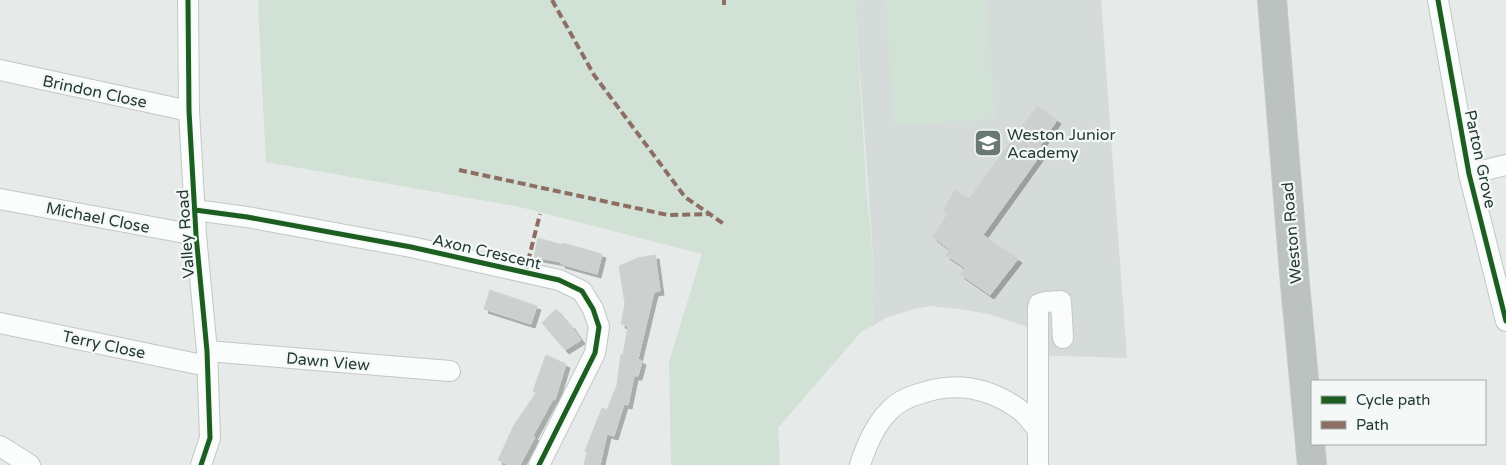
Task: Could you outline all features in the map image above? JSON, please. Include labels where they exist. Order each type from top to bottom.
[{"type":"highway","name":"Weston Road","points":[[1272,0],[1312,465]]},
{"type":"street","name":"Valley Road","points":[[188,0],[189,111],[196,235],[207,358],[210,438],[201,465]]},
{"type":"street","name":"Parton Grove","points":[[1438,0],[1469,174],[1506,321]]},
{"type":"street","name":"Brindon Close","points":[[0,70],[189,111]]},
{"type":"street","points":[[1469,174],[1506,165]]},
{"type":"street","name":"Michael Close","points":[[0,199],[196,235]]},
{"type":"street","name":"Axon Crescent","points":[[195,210],[247,217],[411,247],[558,280],[582,291],[593,309],[599,327],[595,353],[539,465]]},
{"type":"street","points":[[1038,465],[1039,304],[1061,301],[1063,338]]},
{"type":"street","name":"Terry Close","points":[[0,323],[207,358]]},
{"type":"street","name":"Dawn View","points":[[207,358],[450,371]]},
{"type":"street","points":[[860,465],[874,431],[889,410],[909,396],[935,388],[962,386],[992,394],[1022,411],[1038,430]]},
{"type":"street","points":[[0,446],[30,465]]},
{"type":"shaded area","name":"Weston Junior Academy","points":[[856,0],[1101,0],[1127,358],[1033,355],[1031,328],[989,314],[960,309],[930,306],[914,309],[888,317],[872,326],[874,269]]},
{"type":"green space","points":[[259,0],[857,0],[856,16],[866,183],[874,269],[872,326],[861,332],[778,428],[780,465],[671,465],[669,362],[702,254],[520,207],[266,162]]},
{"type":"green space","points":[[885,0],[987,0],[995,119],[894,126]]},
{"type":"building","points":[[1037,106],[1057,120],[1040,146],[1044,150],[983,235],[1018,259],[990,295],[960,274],[965,268],[946,255],[949,249],[933,237],[948,213],[943,211],[955,190],[969,199]]},
{"type":"building","points":[[538,238],[602,254],[597,274],[561,264],[561,262],[534,257]]},
{"type":"building","points":[[655,255],[660,291],[654,292],[638,359],[642,361],[638,376],[634,376],[628,405],[624,404],[614,436],[607,434],[600,465],[584,465],[587,452],[585,451],[602,408],[607,410],[617,385],[621,354],[623,355],[628,326],[621,324],[625,304],[619,266],[638,258]]},
{"type":"building","points":[[490,290],[537,306],[531,324],[484,309]]},
{"type":"building","points":[[556,309],[581,340],[565,350],[542,323]]},
{"type":"building","points":[[546,355],[566,364],[555,400],[553,399],[533,436],[535,437],[520,465],[508,465],[498,460],[514,425],[536,393],[533,391]]},
{"type":"marked path","points":[[552,0],[594,75],[685,197],[724,224]]},
{"type":"marked path","points":[[724,0],[724,5]]},
{"type":"marked path","points":[[459,170],[668,215],[711,214]]},
{"type":"marked path","points":[[525,273],[540,214]]},
{"type":"cycle path","points":[[188,0],[189,111],[196,235],[207,351],[210,438],[201,465]]},
{"type":"cycle path","points":[[1438,0],[1469,174],[1506,321]]},
{"type":"cycle path","points":[[195,210],[247,217],[411,247],[559,280],[582,291],[593,309],[599,327],[595,353],[539,465]]},
{"type":"place","name":"Weston Junior Academy","points":[[988,143]]}]
